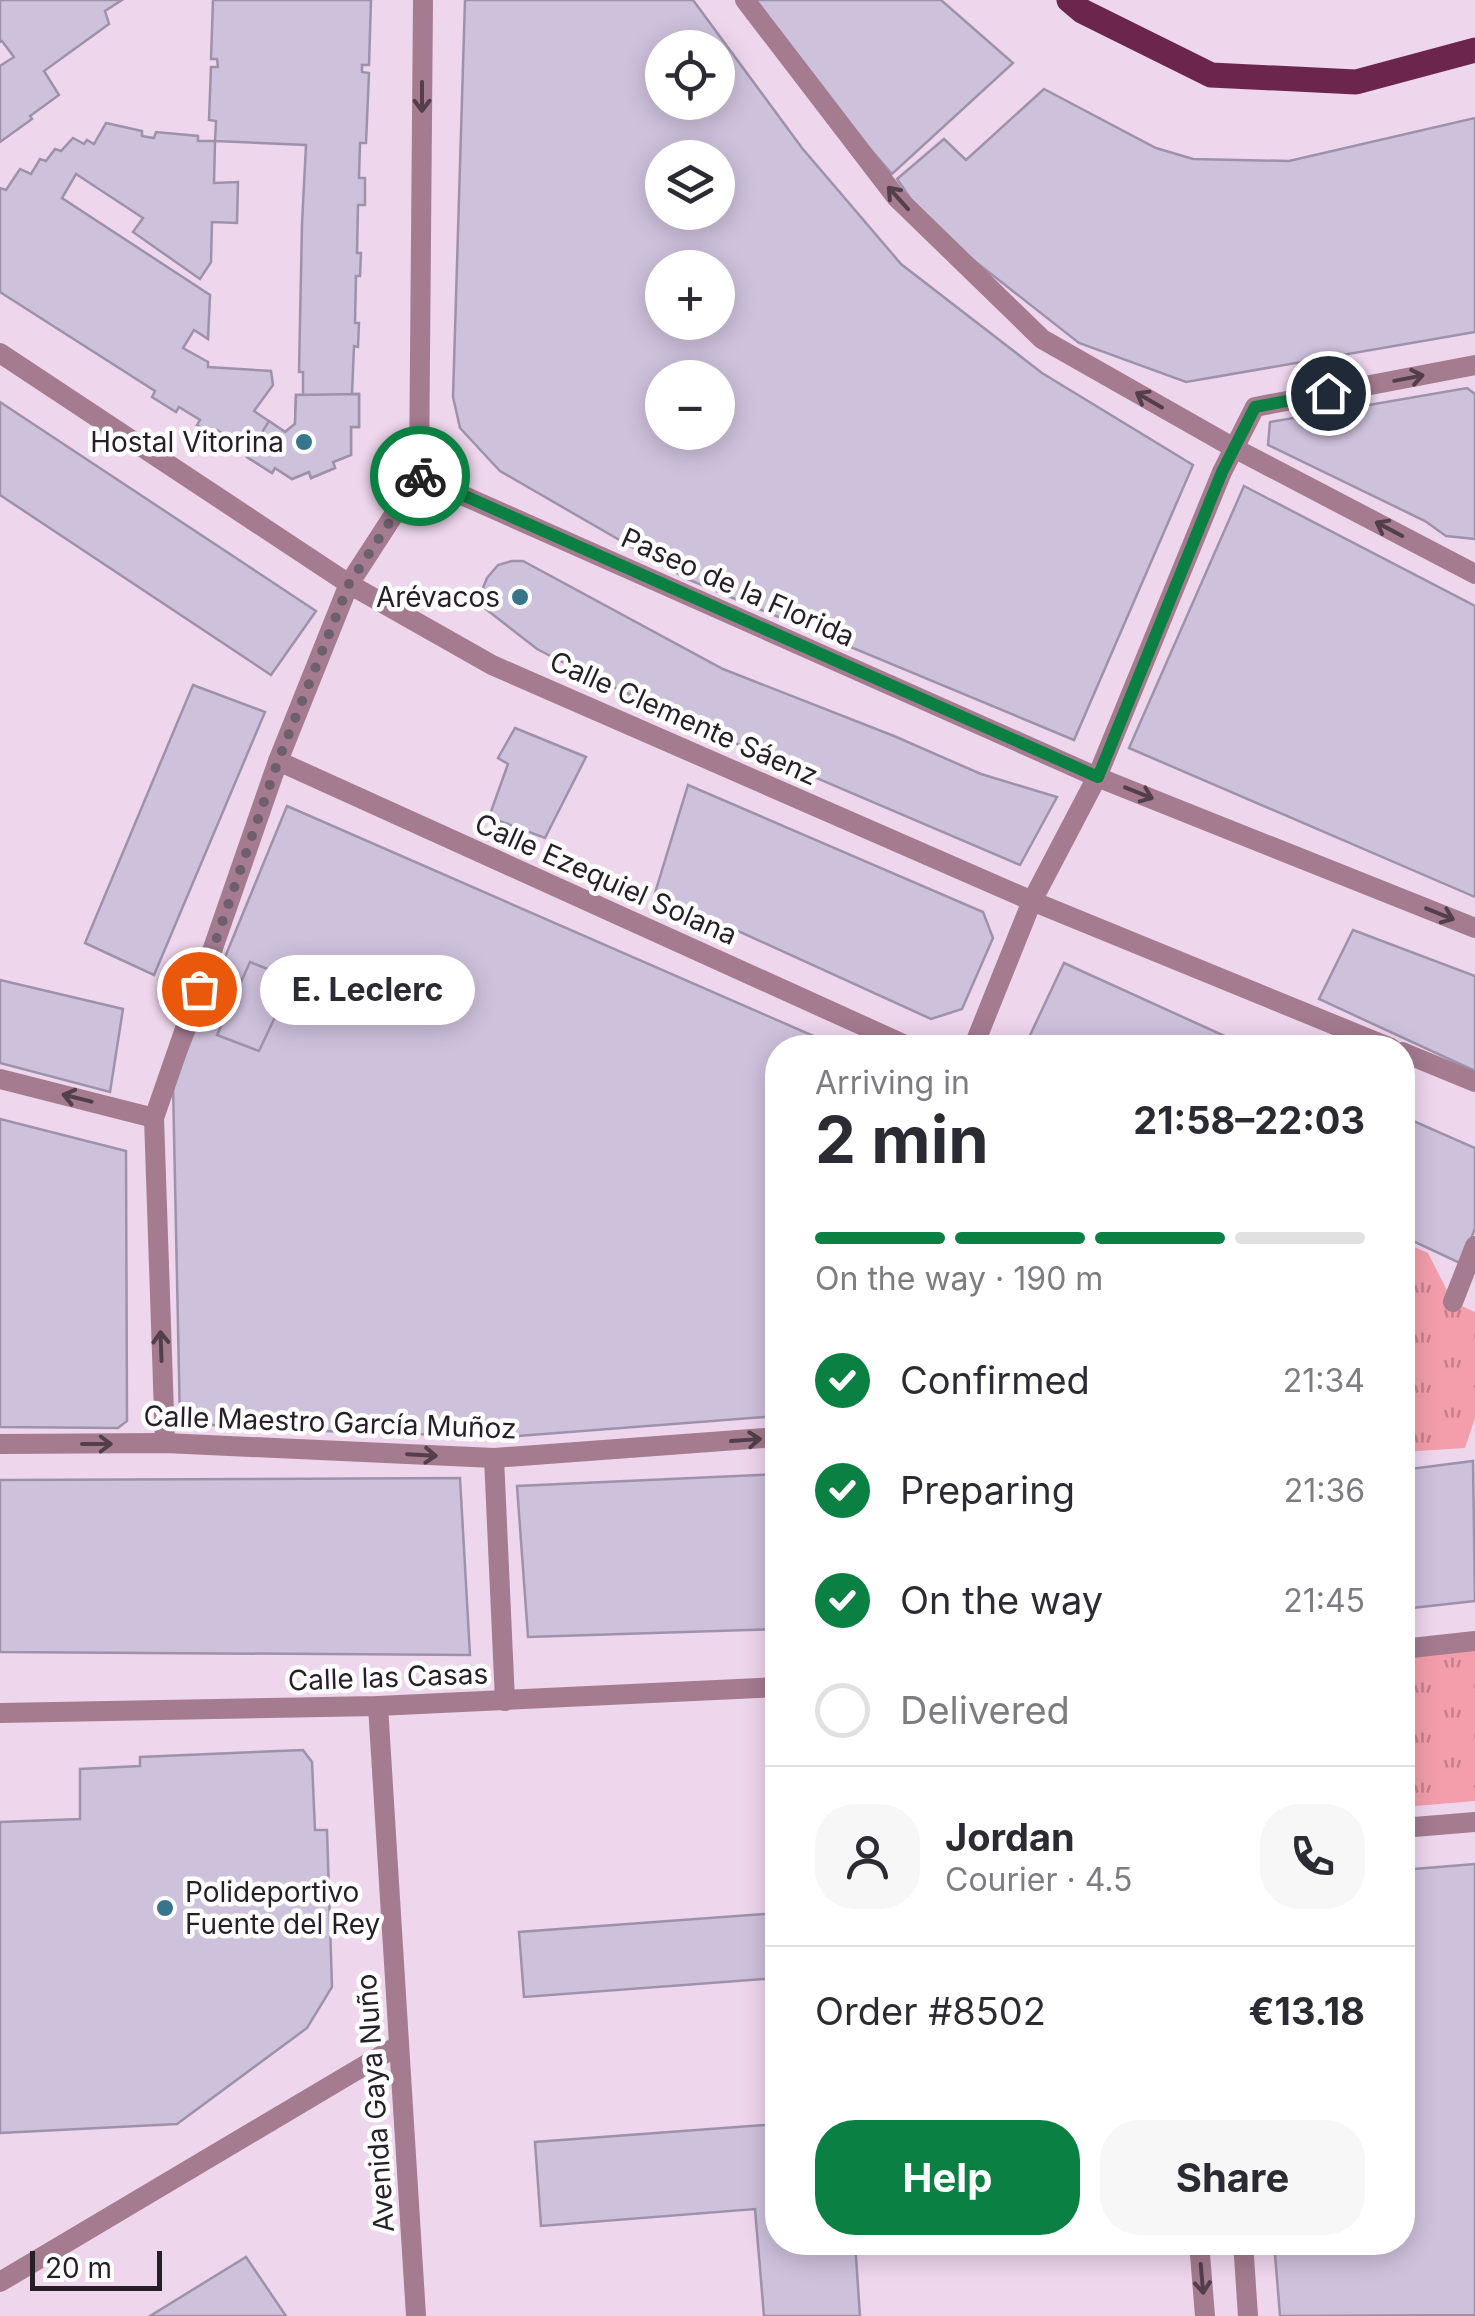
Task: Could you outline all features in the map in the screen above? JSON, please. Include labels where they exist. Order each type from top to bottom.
[{"type":"main road","points":[[1069,0],[1082,11],[1211,75],[1356,82],[1475,50]]},
{"type":"street","points":[[165,1443],[154,1118],[278,761],[349,584],[419,476],[423,0]]},
{"type":"street","points":[[745,0],[896,197],[1042,339],[1234,448],[1475,574]]},
{"type":"street","name":"Calle Clemente Sáenz","points":[[0,353],[349,584],[492,665],[1032,900],[1359,1035]]},
{"type":"street","points":[[977,1035],[1032,900],[1098,777],[1214,490],[1255,407],[1475,365]]},
{"type":"street","name":"Paseo de la Florida","points":[[419,476],[1098,777],[1475,928]]},
{"type":"street","name":"Calle Ezequiel Solana","points":[[278,761],[883,1035]]},
{"type":"street","points":[[1415,1057],[1475,1082]]},
{"type":"street","points":[[0,1079],[154,1118]]},
{"type":"street","points":[[1453,1302],[1475,1246]]},
{"type":"street","name":"Calle Maestro García Muñoz","points":[[0,1444],[165,1443],[494,1458],[765,1439]]},
{"type":"street","points":[[494,1458],[506,1700]]},
{"type":"street","points":[[1415,1648],[1475,1641]]},
{"type":"street","name":"Calle las Casas","points":[[0,1713],[378,1706],[765,1688]]},
{"type":"street","name":"Avenida Gaya Nuño","points":[[378,1706],[416,2316]]},
{"type":"street","points":[[1415,1827],[1475,1822]]},
{"type":"street","points":[[0,2282],[399,2046]]},
{"type":"street","points":[[1200,2255],[1205,2316]]},
{"type":"street","points":[[1244,2255],[1248,2316]]},
{"type":"green space","points":[[1415,1247],[1428,1253],[1453,1302],[1475,1312],[1475,1418],[1465,1448],[1415,1451]]},
{"type":"green space","points":[[1475,1641],[1475,1801],[1415,1806],[1415,1648]]},
{"type":"building","points":[[0,0],[122,0],[105,11],[109,24],[44,71],[59,95],[0,142],[0,66],[14,57],[0,42]]},
{"type":"building","points":[[213,0],[371,0],[369,65],[362,65],[362,72],[369,73],[366,143],[360,143],[359,178],[365,178],[365,205],[358,205],[357,253],[361,253],[360,276],[356,276],[355,323],[359,323],[352,394],[359,394],[359,427],[351,427],[351,455],[333,462],[335,468],[311,478],[309,472],[292,479],[275,468],[272,473],[217,430],[214,435],[179,407],[176,412],[152,397],[155,391],[0,292],[0,188],[6,190],[20,169],[31,174],[40,159],[46,161],[55,149],[61,151],[73,138],[94,144],[106,123],[142,131],[142,136],[154,138],[156,132],[215,141],[216,121],[209,120],[211,67],[218,67],[217,59],[211,59]],"holes":[[[215,141],[306,145],[299,372],[303,372],[303,395],[296,395],[295,424],[285,432],[254,411],[273,385],[271,371],[208,367],[208,362],[183,348],[194,330],[208,339],[210,295],[62,198],[76,174],[143,218],[133,232],[200,279],[211,262],[212,222],[237,223],[238,182],[214,183]]]},
{"type":"building","points":[[465,0],[693,0],[715,30],[645,30],[645,120],[735,120],[735,57],[802,148],[901,264],[1042,373],[1193,465],[1074,740],[687,579],[500,471],[460,428],[453,397]]},
{"type":"building","points":[[749,0],[941,0],[1013,63],[892,174],[803,72]]},
{"type":"building","points":[[1044,89],[1156,148],[1193,159],[1289,161],[1475,118],[1475,332],[1186,382],[1079,343],[944,237],[919,211],[897,179],[944,139],[966,160]]},
{"type":"building","points":[[1467,388],[1475,394],[1475,539],[1446,536],[1425,521],[1268,445],[1270,422]]},
{"type":"building","name":"Hostal Vitorina","points":[[359,394],[359,427],[351,427],[351,455],[333,462],[335,468],[311,478],[309,472],[292,479],[275,468],[272,473],[247,457],[269,421],[285,432],[295,424],[296,395]]},
{"type":"building","points":[[0,402],[316,611],[271,675],[0,495]]},
{"type":"building","points":[[1244,486],[1475,606],[1475,897],[1129,748]]},
{"type":"building","points":[[523,561],[723,669],[981,774],[1057,797],[1020,865],[744,747],[537,649],[482,606],[481,593],[487,578],[498,565]]},
{"type":"building","points":[[193,685],[265,712],[154,975],[85,943]]},
{"type":"building","points":[[515,728],[586,757],[545,838],[489,817],[508,764],[498,758]]},
{"type":"building","points":[[688,785],[983,912],[993,938],[962,1009],[931,1019],[655,893]]},
{"type":"building","points":[[287,806],[811,1035],[765,1035],[765,1417],[505,1437],[180,1423],[173,1084]]},
{"type":"building","points":[[1353,930],[1475,976],[1475,1071],[1415,1043],[1415,1035],[1397,1035],[1319,999]]},
{"type":"building","points":[[250,962],[293,979],[259,1051],[217,1035]]},
{"type":"building","points":[[1064,963],[1222,1035],[1030,1035]]},
{"type":"building","points":[[0,980],[123,1009],[110,1092],[0,1063]]},
{"type":"building","points":[[0,1119],[126,1151],[127,1421],[118,1428],[0,1427]]},
{"type":"building","points":[[1415,1122],[1475,1148],[1475,1228],[1462,1264],[1415,1242]]},
{"type":"building","points":[[1473,1461],[1475,1601],[1415,1608],[1415,1468]]},
{"type":"building","points":[[765,1475],[765,1629],[528,1637],[517,1486]]},
{"type":"building","points":[[460,1478],[470,1655],[0,1652],[0,1480]]},
{"type":"building","name":"Polideportivo Fuente del Rey","points":[[303,1750],[312,1762],[315,1830],[327,1830],[332,1987],[307,2028],[177,2124],[0,2133],[0,1822],[80,1819],[80,1769],[140,1766],[140,1757]]},
{"type":"building","points":[[1475,1864],[1475,2315],[1280,2316],[1275,2255],[1415,2255],[1415,1869]]},
{"type":"building","points":[[765,1914],[765,1979],[524,1997],[519,1932]]},
{"type":"building","points":[[765,2125],[765,2255],[856,2255],[860,2316],[764,2316],[755,2209],[541,2226],[535,2142]]},
{"type":"building","points":[[246,2257],[286,2316],[150,2316]]},
{"type":"way so far","points":[[199,989],[278,761],[349,584],[420,476]]},
{"type":"place","name":"Hostal Vitorina","points":[[304,442]]},
{"type":"place","name":"Arévacos","points":[[520,597]]},
{"type":"place","name":"E. Leclerc","points":[[199,989]]},
{"type":"place","name":"Polideportivo Fuente del Rey","points":[[165,1908]]},
{"type":"route","points":[[420,476],[1098,777],[1222,472],[1255,407],[1328,393]]}]
